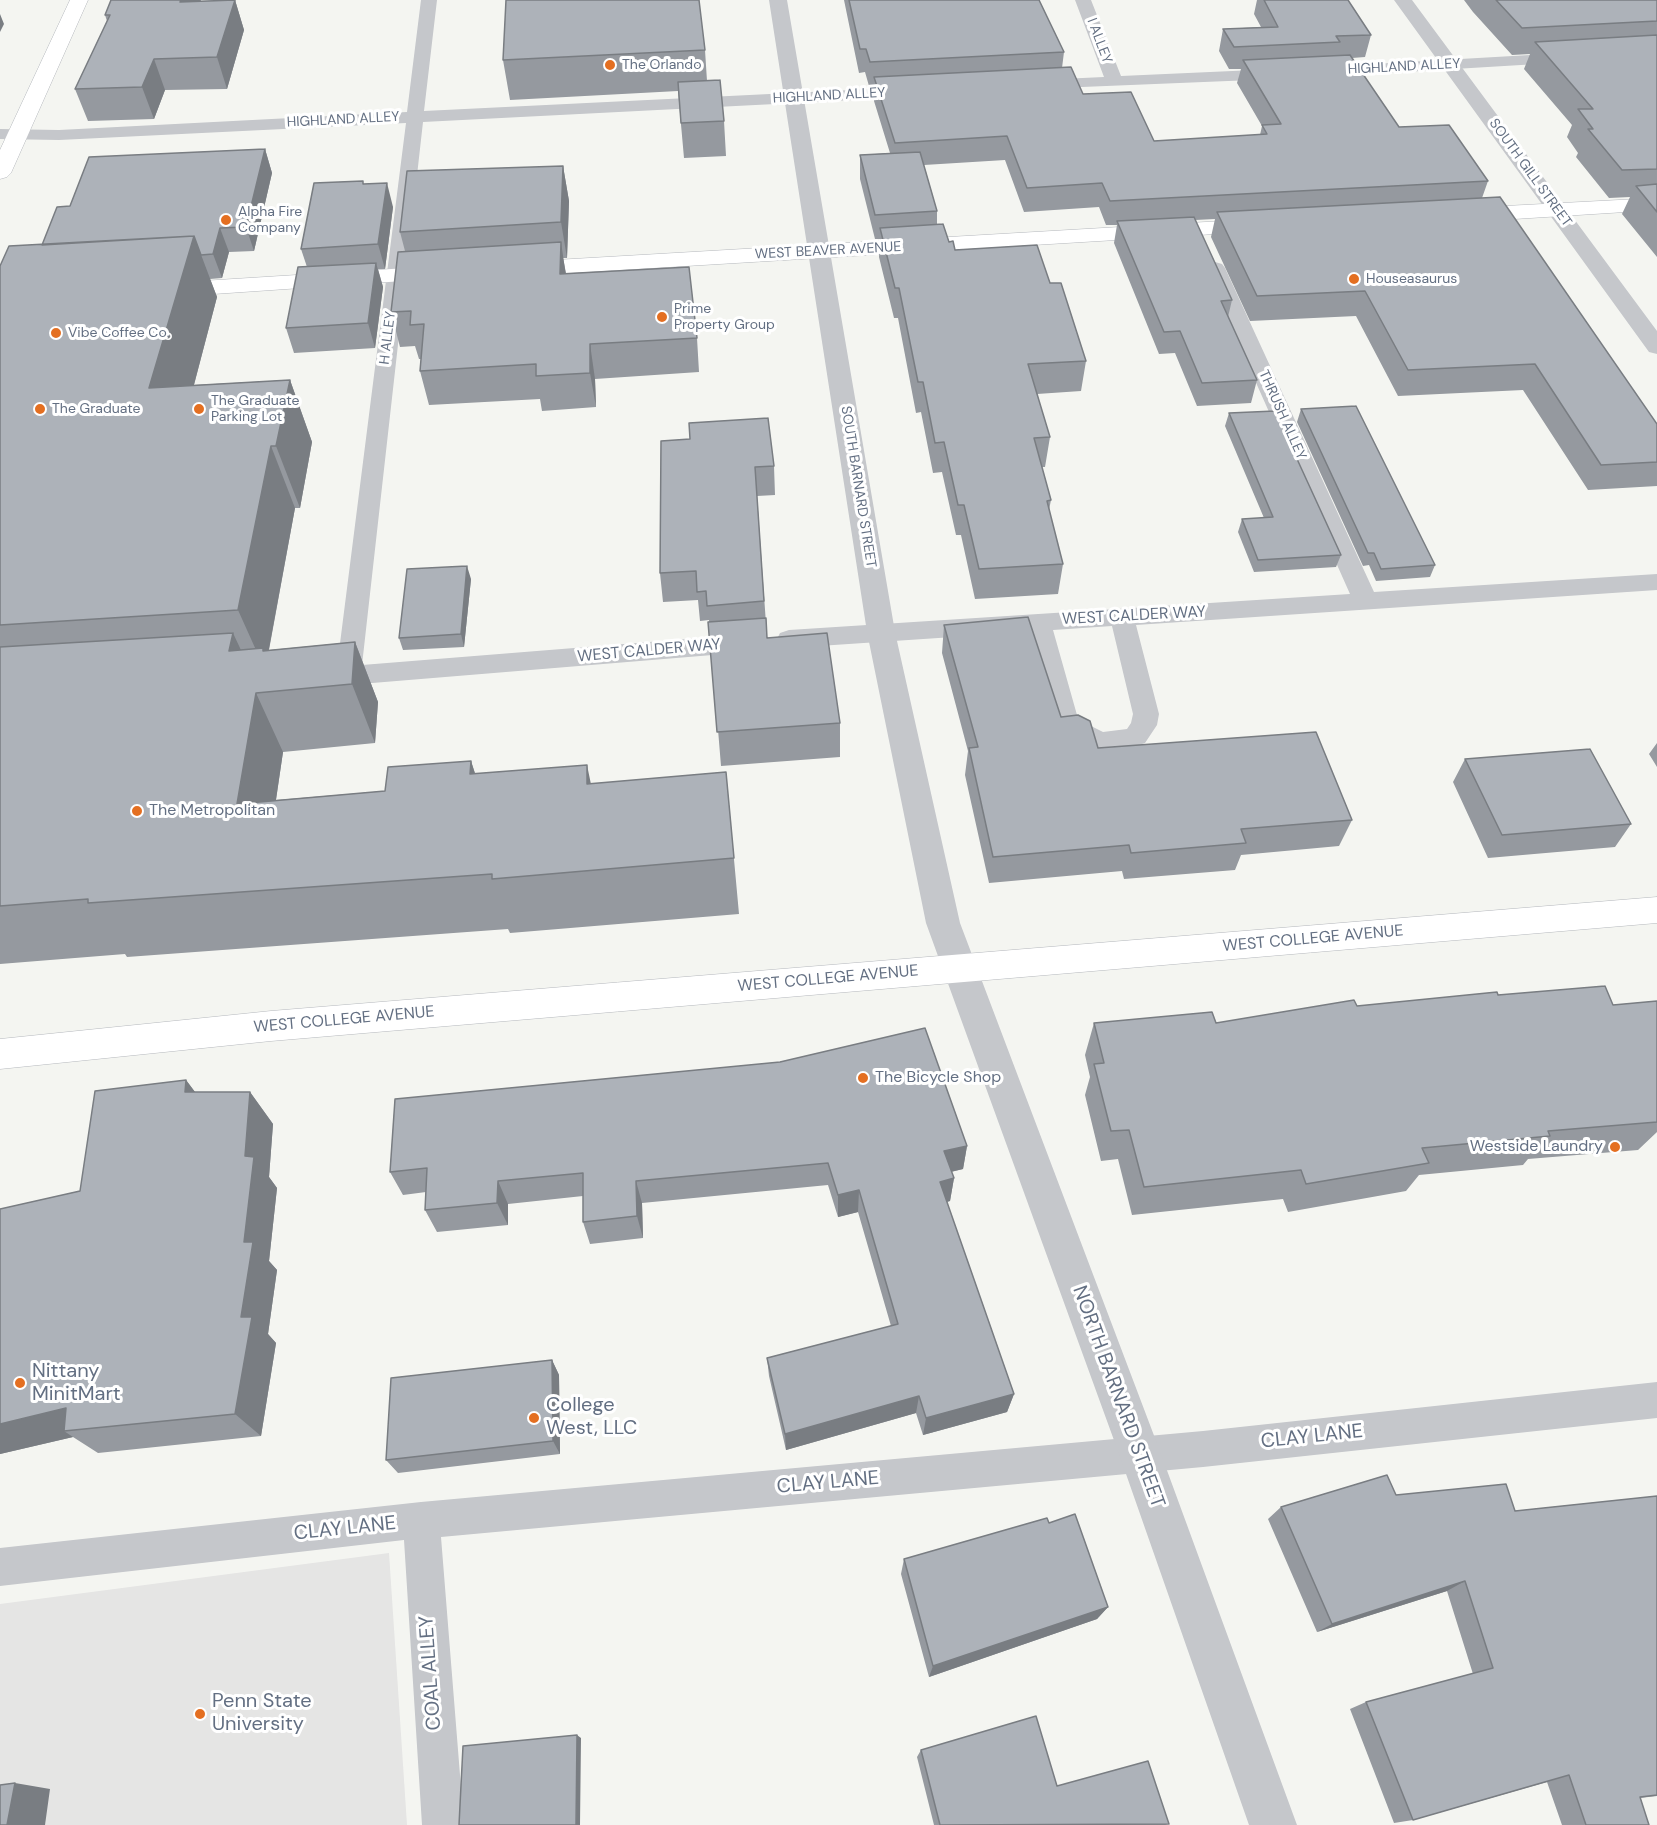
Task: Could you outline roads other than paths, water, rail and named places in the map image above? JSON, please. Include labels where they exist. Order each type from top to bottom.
[{"type":"main road","points":[[0,173],[9,134],[79,0]]},
{"type":"main road","points":[[1440,216],[1657,204]]},
{"type":"main road","name":"WEST BEAVER AVENUE","points":[[502,270],[1277,225]]},
{"type":"main road","points":[[148,292],[455,273]]},
{"type":"main road","name":"WEST COLLEGE AVENUE","points":[[0,1054],[272,1026],[1657,910]]},
{"type":"street","name":"SOUTH BARNARD STREET","points":[[778,0],[881,632],[943,923],[959,970]]},
{"type":"street","name":"SOUTH GILL STREET","points":[[1403,0],[1657,347]]},
{"type":"street","name":"NORTH BARNARD STREET","points":[[959,970],[1140,1454],[1273,1825]]},
{"type":"lane","name":"H ALLEY","points":[[348,676],[429,0]]},
{"type":"lane","name":"I ALLEY","points":[[1083,0],[1114,81]]},
{"type":"lane","name":"HIGHLAND ALLEY","points":[[1020,86],[1576,58]]},
{"type":"lane","name":"HIGHLAND ALLEY","points":[[9,134],[59,135],[927,91]]},
{"type":"lane","name":"THRUSH ALLEY","points":[[1196,229],[1366,602]]},
{"type":"lane","name":"WEST CALDER WAY","points":[[305,678],[881,632],[1657,582]]},
{"type":"lane","points":[[1038,622],[1065,719],[1074,729],[1087,737],[1103,742],[1122,741],[1136,736],[1144,725],[1146,714],[1122,616]]},
{"type":"lane","name":"CLAY LANE","points":[[0,1567],[421,1520],[1140,1454],[1657,1400]]},
{"type":"lane","name":"COAL ALLEY","points":[[421,1520],[443,1825]]},
{"type":"place","name":"The Orlando","points":[[610,65]]},
{"type":"place","name":"Alpha Fire Company","points":[[226,220]]},
{"type":"place","name":"Houseasaurus","points":[[1354,279]]},
{"type":"place","name":"Prime Property Group","points":[[662,317]]},
{"type":"place","name":"Vibe Coffee Co.","points":[[56,333]]},
{"type":"place","name":"The Graduate","points":[[40,409]]},
{"type":"place","name":"The Graduate Parking Lot","points":[[199,409]]},
{"type":"place","name":"The Metropolitan","points":[[137,811]]},
{"type":"place","name":"The Bicycle Shop","points":[[863,1078]]},
{"type":"place","name":"Westside Laundry","points":[[1615,1147]]},
{"type":"place","name":"Nittany MinitMart","points":[[20,1383]]},
{"type":"place","name":"College West, LLC","points":[[534,1418]]},
{"type":"place","name":"Penn State University","points":[[200,1714]]}]
